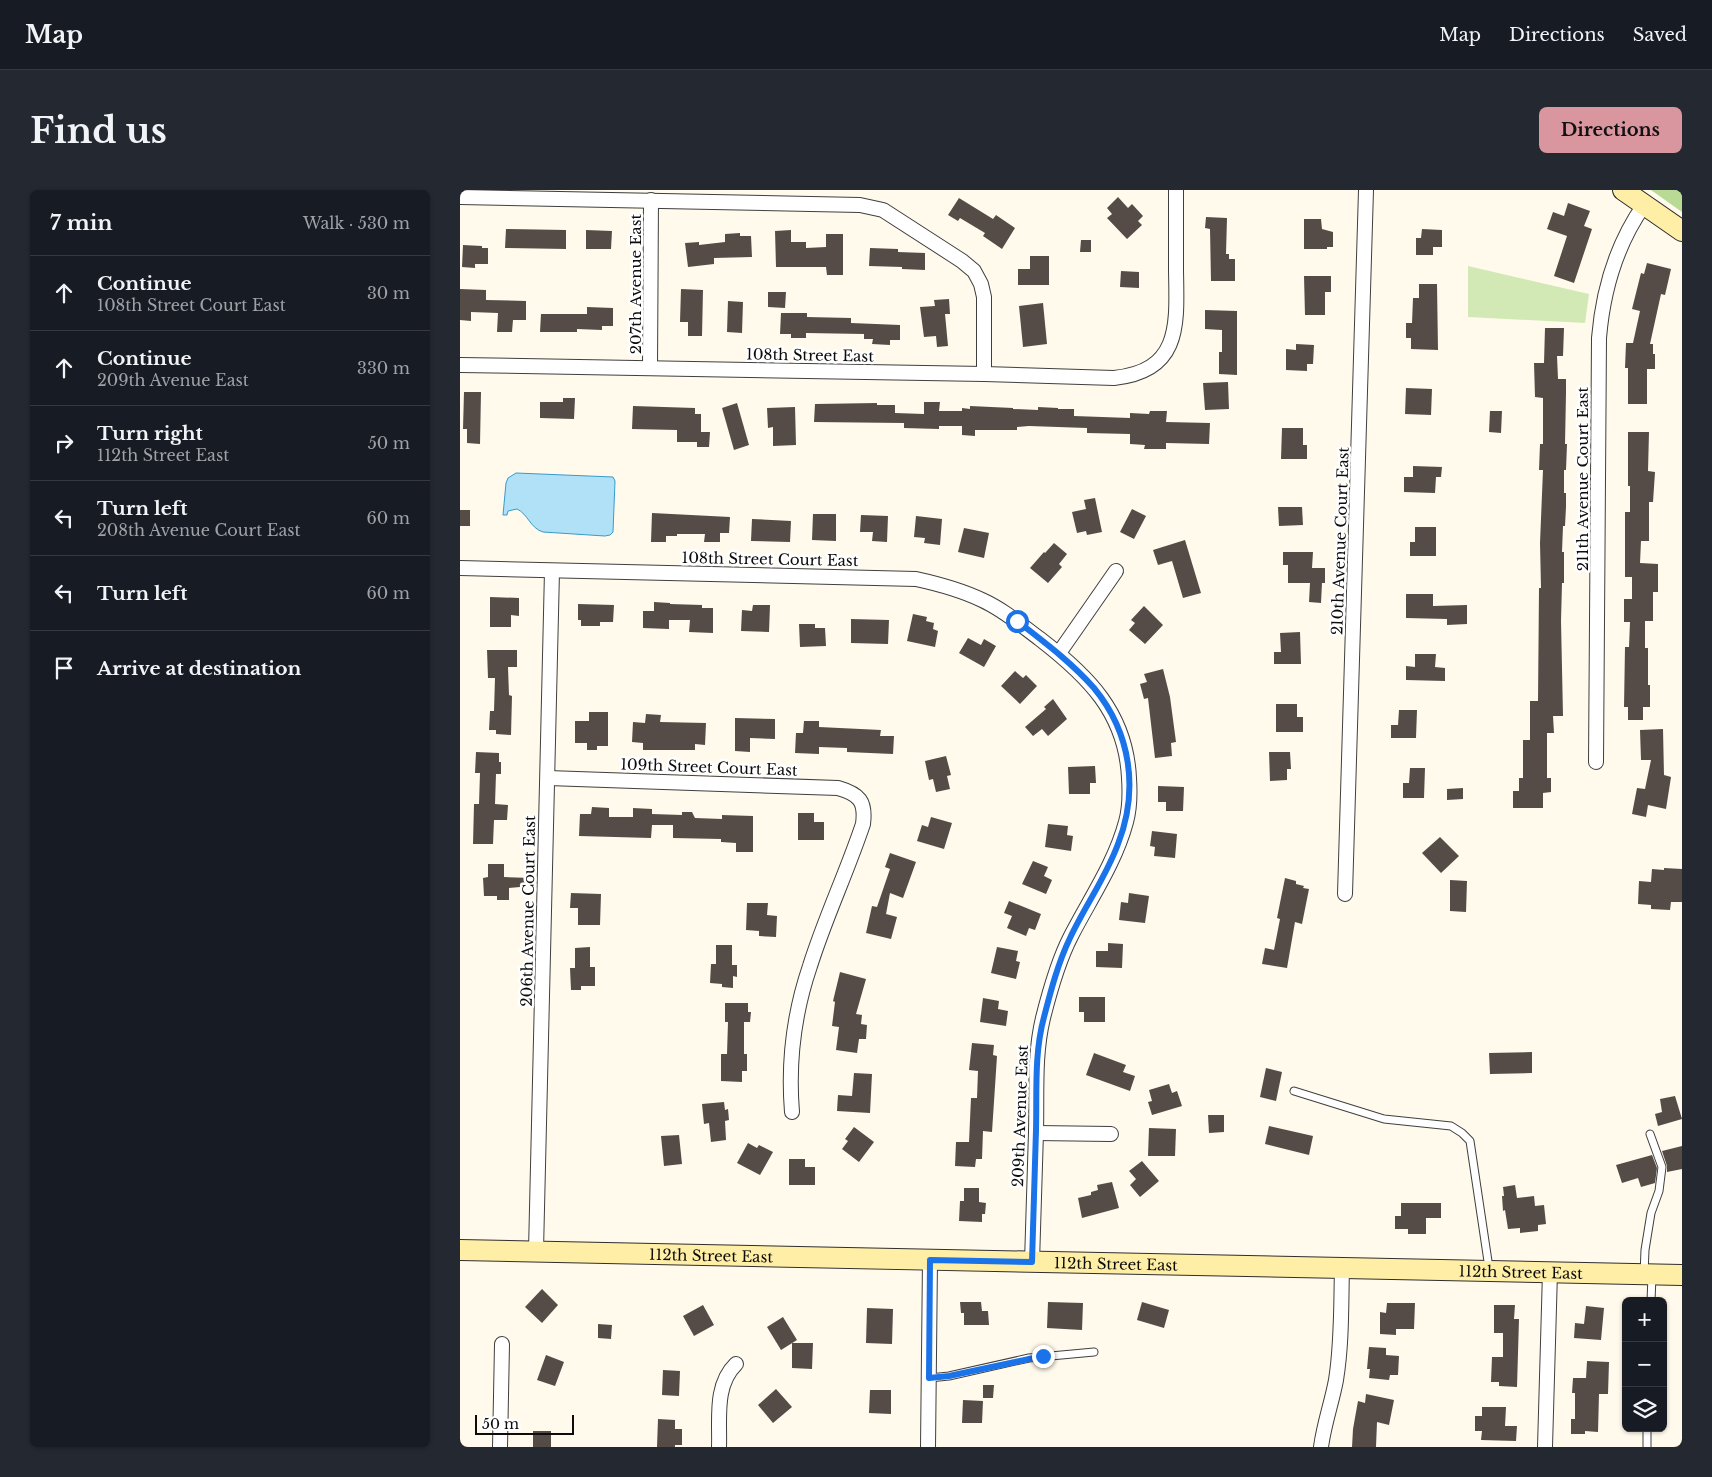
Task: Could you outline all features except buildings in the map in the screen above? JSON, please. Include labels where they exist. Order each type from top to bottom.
[{"type":"street","name":"108th Street East","points":[[460,365],[1114,378],[1140,373],[1157,362],[1169,348],[1175,330],[1176,190]]},
{"type":"street","name":"210th Avenue Court East","points":[[1345,894],[1366,190]]},
{"type":"street","points":[[1623,190],[1682,231]]},
{"type":"street","points":[[460,197],[651,200],[872,207],[883,210],[962,261],[974,271],[981,284],[984,297],[984,374]]},
{"type":"street","name":"207th Avenue East","points":[[650,368],[651,200]]},
{"type":"street","name":"211th Avenue Court East","points":[[1596,762],[1599,338],[1604,297],[1613,266],[1622,242],[1644,205]]},
{"type":"street","name":"108th Street Court East","points":[[460,568],[916,579],[947,586],[998,608],[1059,653]]},
{"type":"street","name":"206th Avenue Court East","points":[[536,1251],[552,571]]},
{"type":"street","points":[[1059,653],[1116,571]]},
{"type":"street","name":"209th Avenue East","points":[[1032,1262],[1037,1056],[1043,1019],[1055,975],[1070,938],[1108,867],[1118,844],[1126,822],[1130,792],[1128,758],[1120,728],[1094,688],[1059,653]]},
{"type":"street","name":"109th Street Court East","points":[[548,778],[838,788],[855,794],[863,805],[865,812],[863,824],[809,967],[798,1011],[791,1071],[792,1112]]},
{"type":"street","points":[[1036,1133],[1111,1134]]},
{"type":"street","name":"112th Street East","points":[[460,1250],[1682,1275]]},
{"type":"street","points":[[928,1447],[930,1260]]},
{"type":"street","points":[[1321,1447],[1339,1359],[1342,1268]]},
{"type":"street","points":[[1545,1447],[1550,1272]]},
{"type":"street","points":[[500,1447],[502,1344]]},
{"type":"street","points":[[719,1447],[722,1387],[728,1371],[736,1364]]},
{"type":"lane","points":[[1294,1091],[1384,1119],[1451,1126],[1470,1140],[1489,1271]]},
{"type":"lane","points":[[1650,1134],[1662,1167],[1660,1191],[1651,1213],[1648,1232],[1648,1274],[1651,1297]]},
{"type":"lane","points":[[929,1378],[949,1376],[1043,1356],[1094,1352]]},
{"type":"lane","points":[[1647,1432],[1647,1447]]},
{"type":"green space","points":[[1651,190],[1682,190],[1682,212]]},
{"type":"green space","points":[[1468,266],[1589,294],[1585,323],[1468,317]]},
{"type":"water","points":[[516,473],[613,477],[615,481],[613,532],[605,536],[543,532],[535,527],[517,509],[508,511],[507,515],[503,515],[506,483],[508,478]]},
{"type":"route","points":[[1017,621],[1059,653],[1094,688],[1111,712],[1120,728],[1128,758],[1130,792],[1128,810],[1126,822],[1108,867],[1070,938],[1055,975],[1043,1019],[1037,1056],[1032,1262],[930,1260],[929,1378],[949,1376],[1043,1356]]}]
